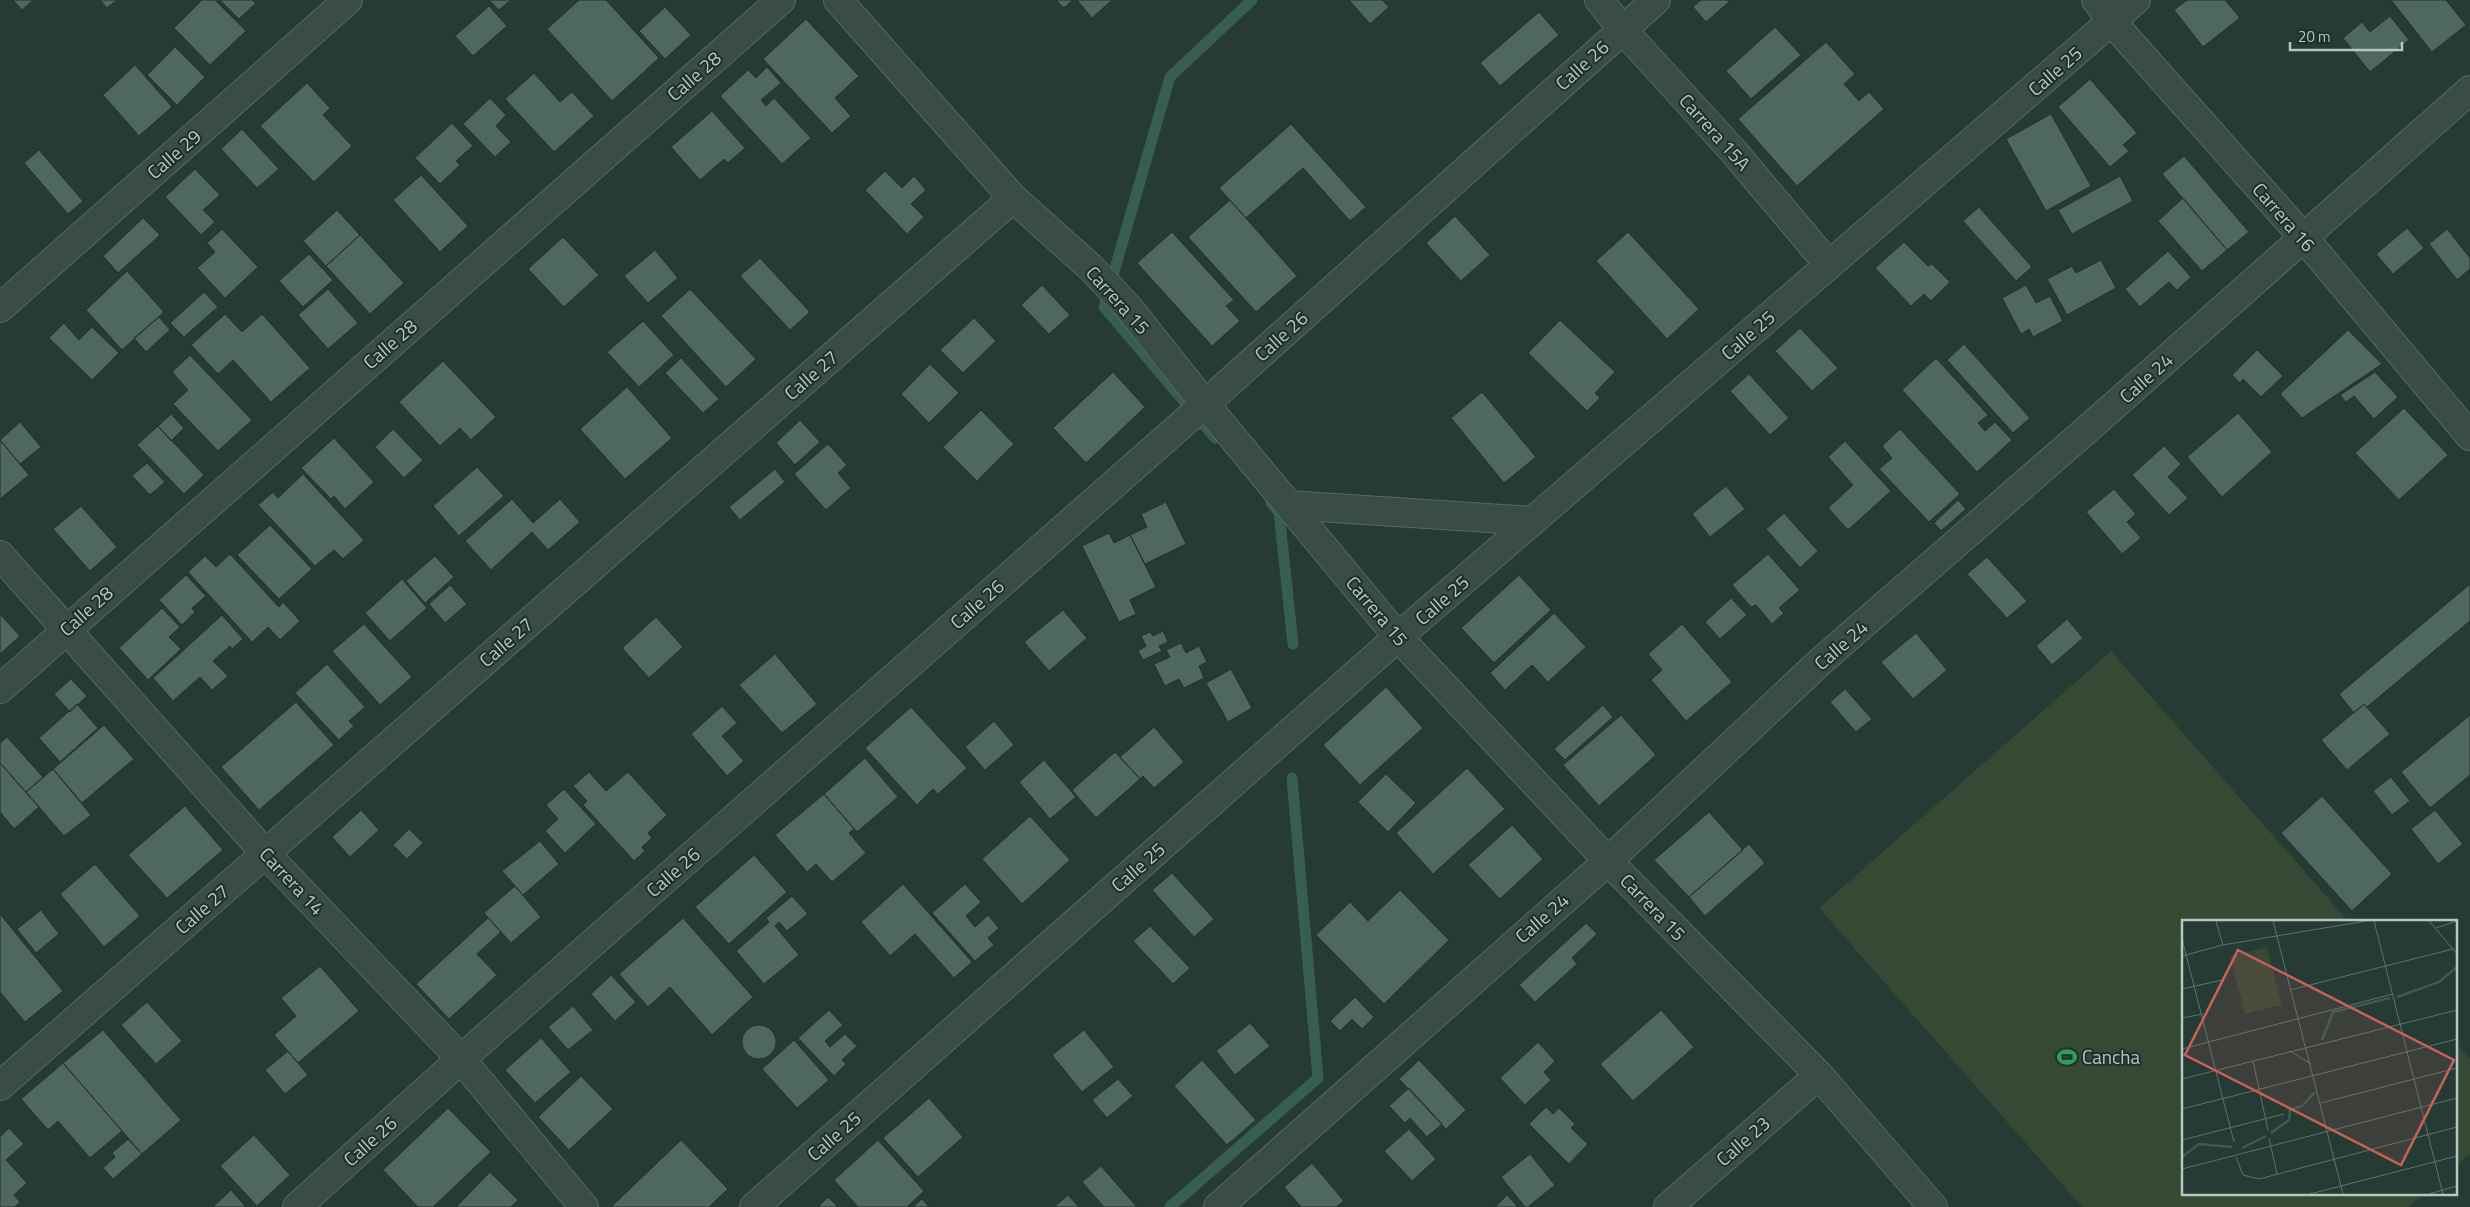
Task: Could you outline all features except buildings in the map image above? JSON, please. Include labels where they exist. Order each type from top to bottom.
[{"type":"street","name":"Calle 29","points":[[0,308],[348,0]]},
{"type":"street","name":"Calle 28","points":[[0,689],[780,0]]},
{"type":"street","name":"Carrera 15","points":[[838,0],[1013,198],[1090,267],[1128,307],[1205,404],[1398,637],[1608,860],[1818,1075],[1933,1207]]},
{"type":"street","name":"Carrera 15A","points":[[1599,0],[1622,29],[1734,152],[1829,265]]},
{"type":"street","name":"Calle 26","points":[[298,1207],[461,1058],[1205,404],[1656,0]]},
{"type":"street","name":"Carrera 16","points":[[2096,0],[2112,22],[2304,238],[2470,436]]},
{"type":"street","name":"Calle 25","points":[[754,1207],[1398,637],[2136,0]]},
{"type":"street","name":"Calle 24","points":[[1218,1207],[1608,860],[1821,661],[2470,90]]},
{"type":"street","name":"Calle 27","points":[[0,1086],[1013,198]]},
{"type":"street","points":[[1288,505],[1533,521]]},
{"type":"street","name":"Carrera 14","points":[[0,555],[265,853],[461,1058],[584,1207]]},
{"type":"street","name":"Calle 23","points":[[1668,1207],[1818,1075]]},
{"type":"green space","name":"Cancha","points":[[2111,651],[2347,920],[2182,920],[2182,1194],[2424,1194],[2409,1207],[2082,1207],[1819,908]]},
{"type":"green space","points":[[2458,1045],[2470,1059],[2470,1154],[2458,1164]]},
{"type":"waterway","points":[[1215,438],[1104,307],[1170,77],[1252,0]]},
{"type":"waterway","points":[[1271,503],[1279,512],[1293,644]]},
{"type":"waterway","points":[[1170,1207],[1318,1078],[1292,778]]},
{"type":"place","name":"Cancha","points":[[2067,1057]]}]
